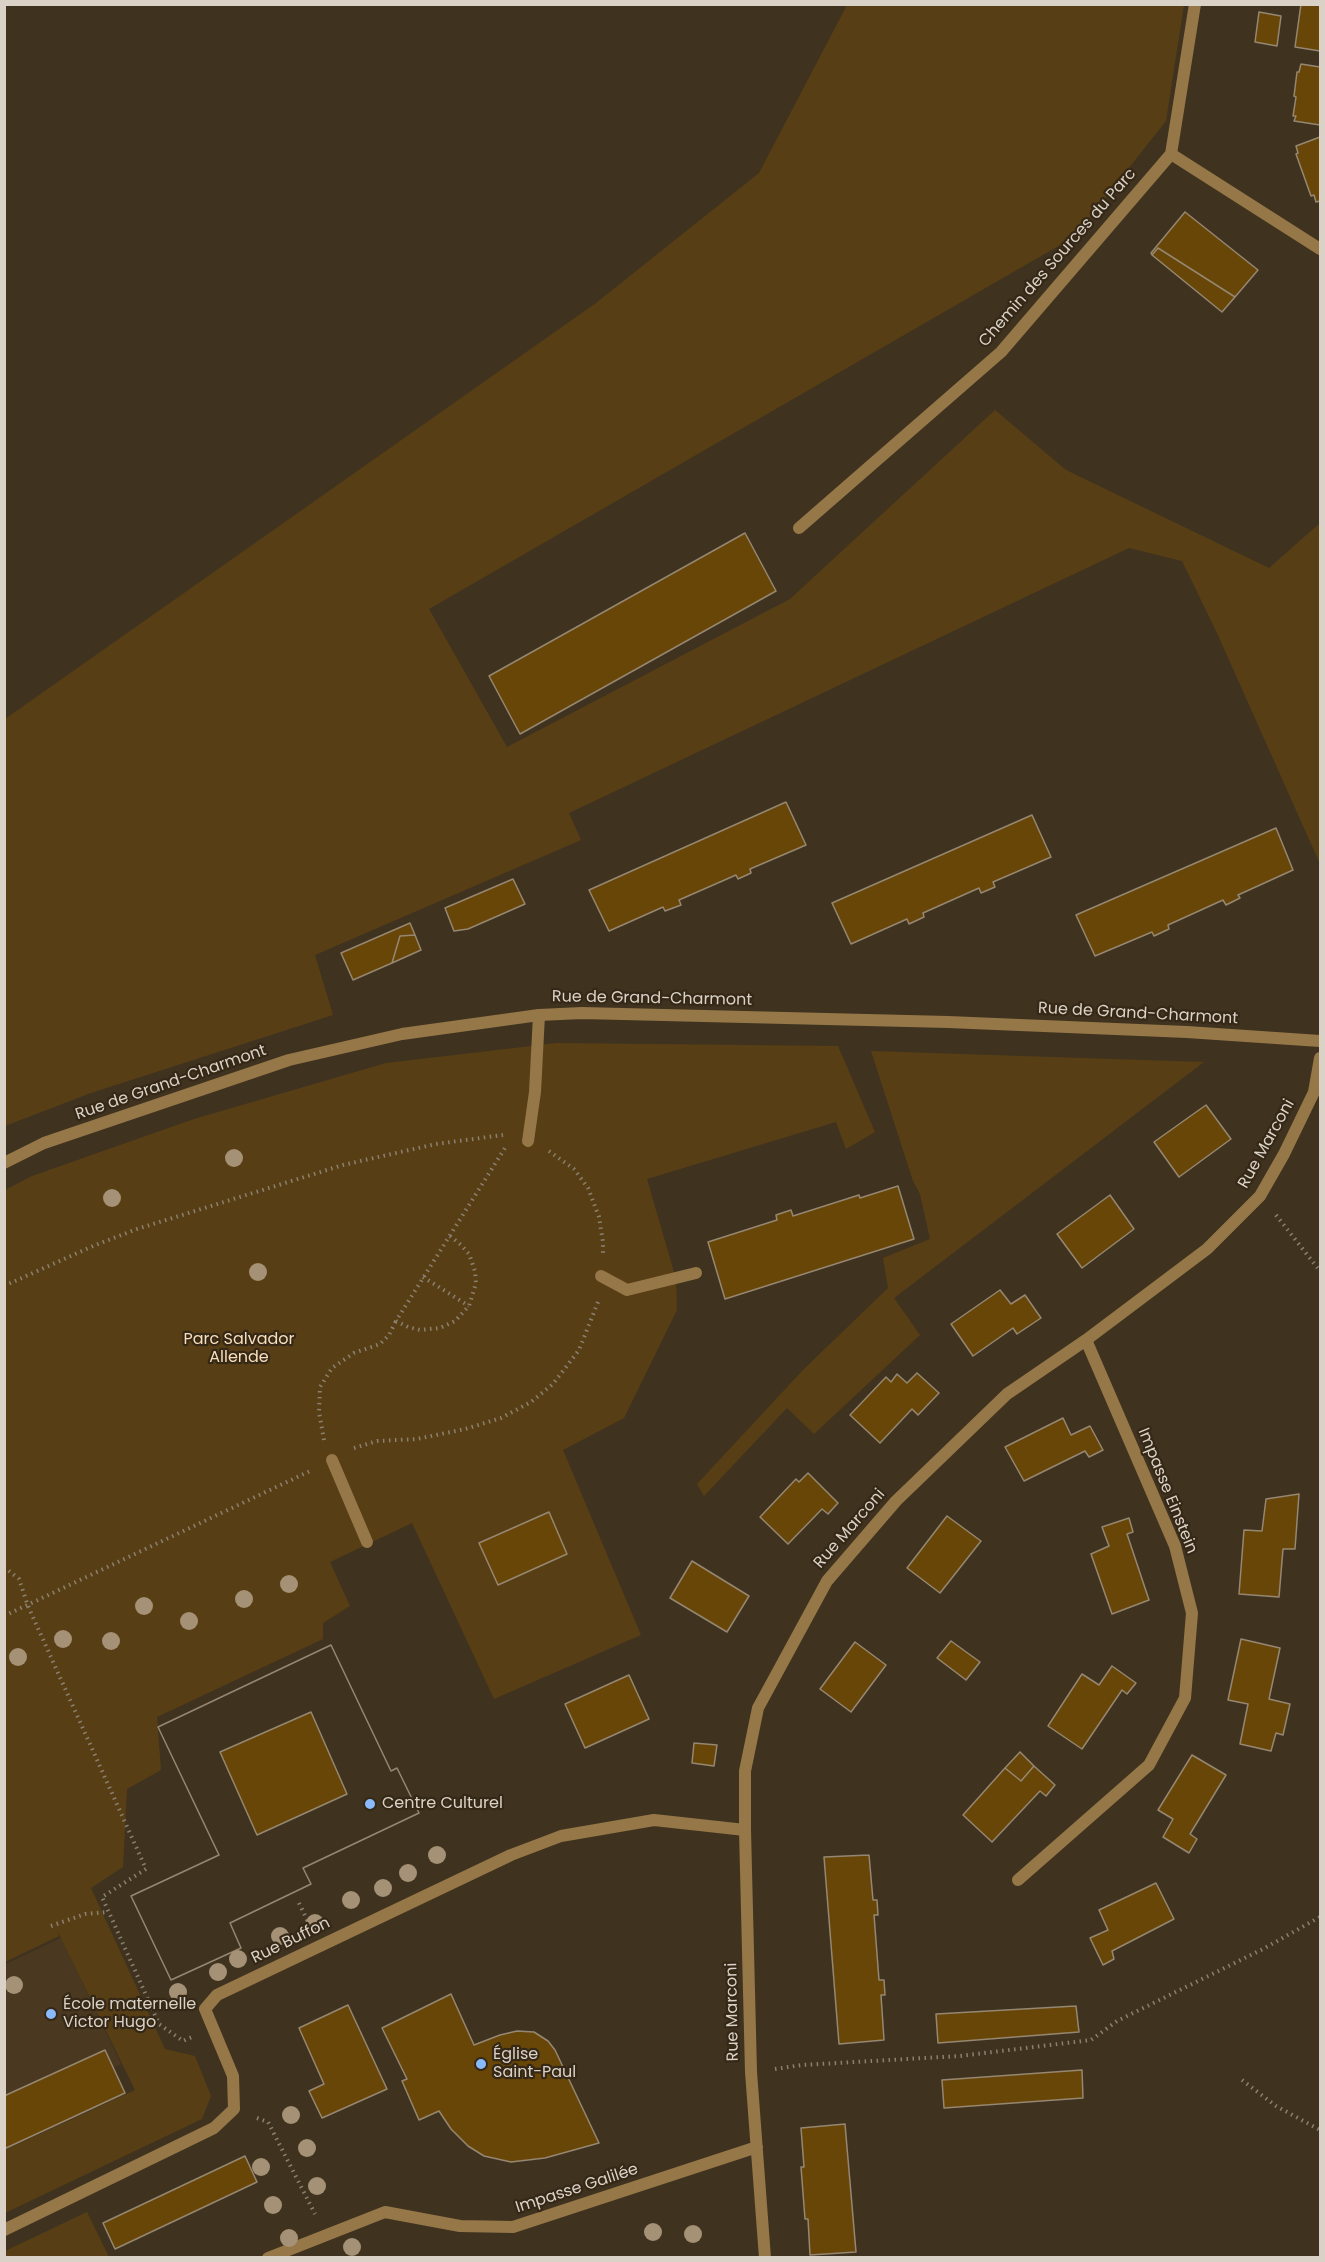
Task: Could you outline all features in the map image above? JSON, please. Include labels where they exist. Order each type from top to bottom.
[{"type":"street","points":[[1195,4],[1171,154],[1320,249]]},
{"type":"street","name":"Chemin des Sources du Parc","points":[[799,528],[1001,352],[1171,154]]},
{"type":"street","name":"Rue de Grand-Charmont","points":[[4,1163],[44,1143],[289,1060],[402,1034],[539,1015],[594,1013],[948,1022],[1187,1032],[1320,1041]]},
{"type":"street","points":[[528,1141],[535,1092],[539,1015]]},
{"type":"street","name":"Rue Marconi","points":[[765,2258],[751,2072],[745,1830],[745,1771],[758,1708],[827,1581],[896,1501],[1007,1394],[1086,1340],[1207,1249],[1260,1196],[1284,1154],[1314,1092],[1320,1059]]},
{"type":"street","points":[[601,1276],[627,1290],[696,1273]]},
{"type":"street","name":"Impasse Einstein","points":[[1018,1880],[1149,1765],[1185,1698],[1192,1613],[1175,1546],[1086,1340]]},
{"type":"street","points":[[332,1460],[367,1542]]},
{"type":"street","name":"Rue Buffon","points":[[234,2109],[233,2076],[205,2009],[217,1995],[511,1855],[561,1836],[654,1820],[745,1830]]},
{"type":"street","points":[[4,2230],[214,2128],[234,2109]]},
{"type":"street","name":"Impasse Galilée","points":[[268,2258],[385,2212],[460,2226],[513,2227],[756,2146]]},
{"type":"path","points":[[332,1460],[322,1435],[319,1412],[321,1387],[332,1368],[354,1353],[380,1344],[389,1335],[513,1135]]},
{"type":"path","points":[[4,1286],[137,1229],[343,1165],[436,1144],[513,1135],[549,1151],[574,1169],[588,1188],[599,1218],[603,1242],[597,1304],[579,1350],[553,1384],[531,1402],[501,1418],[465,1429],[417,1439],[363,1444],[4,1616]]},
{"type":"path","points":[[1260,1196],[1320,1271]]},
{"type":"path","points":[[396,1321],[420,1330],[440,1328],[455,1321],[469,1306],[476,1283],[475,1271],[469,1254],[450,1236]]},
{"type":"path","points":[[423,1277],[469,1306]]},
{"type":"path","points":[[4,1567],[19,1579],[28,1605],[146,1869],[102,1897],[108,1912],[159,2024],[183,2042],[212,2027]]},
{"type":"path","points":[[51,1926],[85,1914],[108,1912]]},
{"type":"path","points":[[751,2072],[802,2065],[960,2056],[1091,2040],[1117,2022],[1263,1949],[1320,1917]]},
{"type":"path","points":[[1242,2080],[1276,2106],[1320,2130]]},
{"type":"path","points":[[234,2109],[268,2122],[326,2235]]},
{"type":"shaded area","name":"École maternelle Victor Hugo","points":[[61,1938],[121,2064],[113,2068],[125,2093],[5,2149],[4,1965]]},
{"type":"green space","points":[[847,5],[1184,5],[1166,121],[1074,237],[429,609],[507,747],[790,599],[995,410],[1066,470],[1269,568],[1320,523],[1320,864],[1217,633],[1182,561],[1129,548],[569,813],[581,840],[315,955],[333,1015],[91,1093],[5,1126],[5,719],[596,303],[759,173]]},
{"type":"green space","name":"Parc Salvador Allende","points":[[557,1043],[838,1046],[875,1132],[846,1149],[836,1122],[647,1179],[676,1279],[677,1310],[624,1418],[563,1450],[641,1635],[494,1699],[412,1523],[330,1562],[350,1606],[323,1623],[323,1639],[157,1717],[161,1770],[127,1789],[123,1867],[91,1888],[165,2049],[195,2056],[211,2096],[202,2119],[5,2213],[5,2150],[135,2090],[57,1930],[59,1936],[5,1962],[5,1190],[32,1176],[194,1119],[386,1063]]},
{"type":"green space","points":[[871,1051],[1204,1062],[894,1298],[920,1335],[814,1434],[787,1408],[704,1496],[697,1484],[803,1370],[888,1288],[883,1258],[930,1239],[920,1194],[913,1181]]},
{"type":"green space","points":[[87,2212],[109,2257],[5,2257],[5,2251]]},
{"type":"building","points":[[1301,4],[1320,4],[1320,51],[1295,47]]},
{"type":"building","points":[[1259,12],[1281,16],[1277,46],[1255,42]]},
{"type":"building","points":[[1301,64],[1320,67],[1320,125],[1294,121],[1296,97],[1294,96],[1297,72]]},
{"type":"building","points":[[1320,137],[1320,201],[1316,202],[1314,195],[1311,196],[1296,154],[1298,153],[1296,146]]},
{"type":"building","points":[[1185,212],[1258,270],[1235,297],[1158,248],[1152,255],[1151,253]]},
{"type":"building","points":[[1158,248],[1235,297],[1222,312],[1152,255]]},
{"type":"building","points":[[745,533],[776,591],[520,734],[489,676]]},
{"type":"building","points":[[786,802],[806,845],[750,869],[751,873],[738,879],[736,875],[679,900],[681,905],[665,911],[663,907],[609,931],[589,890]]},
{"type":"building","points":[[1032,815],[1051,857],[993,882],[995,887],[981,893],[979,888],[923,913],[924,917],[909,924],[907,919],[851,944],[832,903]]},
{"type":"building","points":[[1276,828],[1293,870],[1238,895],[1240,898],[1226,905],[1223,900],[1168,925],[1169,929],[1154,936],[1152,932],[1095,956],[1076,915]]},
{"type":"building","points":[[513,879],[525,904],[468,929],[454,931],[445,908]]},
{"type":"building","points":[[410,923],[415,935],[400,936],[392,963],[353,980],[341,953]]},
{"type":"building","points":[[415,935],[421,950],[392,963],[400,936]]},
{"type":"building","points":[[1206,1105],[1231,1139],[1179,1177],[1154,1142]]},
{"type":"building","points":[[898,1186],[914,1239],[725,1299],[708,1242],[777,1220],[776,1215],[791,1210],[793,1216],[859,1195],[860,1198]]},
{"type":"building","points":[[1110,1195],[1134,1229],[1082,1268],[1057,1234]]},
{"type":"building","points":[[1000,1290],[1011,1304],[1025,1295],[1041,1318],[1017,1334],[1013,1328],[973,1356],[951,1324]]},
{"type":"building","points":[[917,1373],[939,1393],[918,1415],[912,1409],[880,1443],[850,1415],[886,1377],[891,1382],[897,1374],[907,1383]]},
{"type":"building","points":[[1063,1418],[1071,1435],[1090,1426],[1103,1450],[1089,1457],[1085,1451],[1024,1481],[1005,1447]]},
{"type":"building","points":[[808,1473],[838,1503],[828,1514],[822,1509],[788,1544],[760,1517],[796,1479],[799,1482]]},
{"type":"building","points":[[1299,1494],[1295,1549],[1283,1549],[1279,1597],[1239,1594],[1244,1530],[1262,1531],[1266,1499]]},
{"type":"building","points":[[549,1512],[567,1554],[498,1585],[479,1543]]},
{"type":"building","points":[[947,1516],[981,1541],[940,1593],[907,1568]]},
{"type":"building","points":[[1129,1518],[1133,1532],[1127,1534],[1149,1600],[1112,1614],[1091,1554],[1109,1546],[1102,1527]]},
{"type":"building","points":[[692,1561],[749,1596],[727,1632],[670,1598]]},
{"type":"building","points":[[1241,1639],[1280,1648],[1269,1699],[1290,1704],[1283,1735],[1276,1733],[1271,1751],[1240,1744],[1248,1704],[1228,1700]]},
{"type":"building","points":[[951,1641],[980,1662],[966,1680],[937,1658]]},
{"type":"building","points":[[855,1642],[886,1665],[851,1712],[820,1689]]},
{"type":"building","name":"Centre Culturel","points":[[331,1645],[391,1771],[397,1768],[419,1813],[303,1868],[311,1884],[230,1923],[241,1948],[171,1980],[131,1896],[219,1855],[158,1727]],"holes":[[[311,1712],[347,1794],[257,1835],[220,1752]]]},
{"type":"building","name":"Centre Culturel","points":[[331,1645],[391,1771],[397,1768],[419,1813],[303,1868],[311,1884],[230,1923],[241,1948],[171,1980],[131,1896],[219,1855],[158,1727]]},
{"type":"building","points":[[1112,1666],[1136,1683],[1127,1694],[1122,1690],[1082,1749],[1048,1726],[1082,1674],[1099,1685]]},
{"type":"building","points":[[629,1675],[649,1719],[585,1748],[565,1704]]},
{"type":"building","points":[[694,1743],[717,1745],[714,1766],[692,1763]]},
{"type":"building","points":[[1020,1752],[1034,1766],[1021,1781],[1005,1768]]},
{"type":"building","points":[[1192,1755],[1226,1775],[1190,1834],[1197,1839],[1189,1853],[1163,1837],[1173,1819],[1158,1810]]},
{"type":"building","points":[[1034,1766],[1055,1785],[1046,1796],[1040,1791],[992,1842],[963,1815],[1005,1768],[1021,1781]]},
{"type":"building","points":[[869,1855],[873,1900],[877,1900],[878,1915],[874,1915],[879,1980],[884,1980],[885,1995],[881,1995],[884,2040],[839,2044],[824,1857]]},
{"type":"building","points":[[1156,1883],[1174,1919],[1112,1951],[1114,1959],[1103,1965],[1090,1938],[1108,1930],[1099,1910]]},
{"type":"building","name":"Église Saint-Paul","points":[[451,1994],[474,2045],[517,2031],[534,2032],[548,2041],[555,2050],[599,2143],[545,2158],[511,2162],[484,2156],[468,2146],[451,2129],[439,2111],[419,2120],[402,2081],[407,2079],[382,2028]]},
{"type":"building","points":[[348,2005],[387,2089],[322,2118],[309,2091],[324,2084],[299,2028]]},
{"type":"building","points":[[1076,2006],[1079,2032],[938,2043],[936,2014]]},
{"type":"building","points":[[105,2050],[125,2093],[4,2149],[4,2096]]},
{"type":"building","points":[[1082,2070],[1083,2098],[944,2108],[942,2080]]},
{"type":"building","points":[[845,2124],[856,2252],[810,2255],[801,2167],[804,2167],[801,2128]]},
{"type":"building","points":[[245,2156],[257,2182],[115,2249],[103,2223]]},
{"type":"place","name":"Centre Culturel","points":[[370,1804]]},
{"type":"place","name":"École maternelle Victor Hugo","points":[[51,2014]]},
{"type":"place","name":"Église Saint-Paul","points":[[481,2064]]}]
